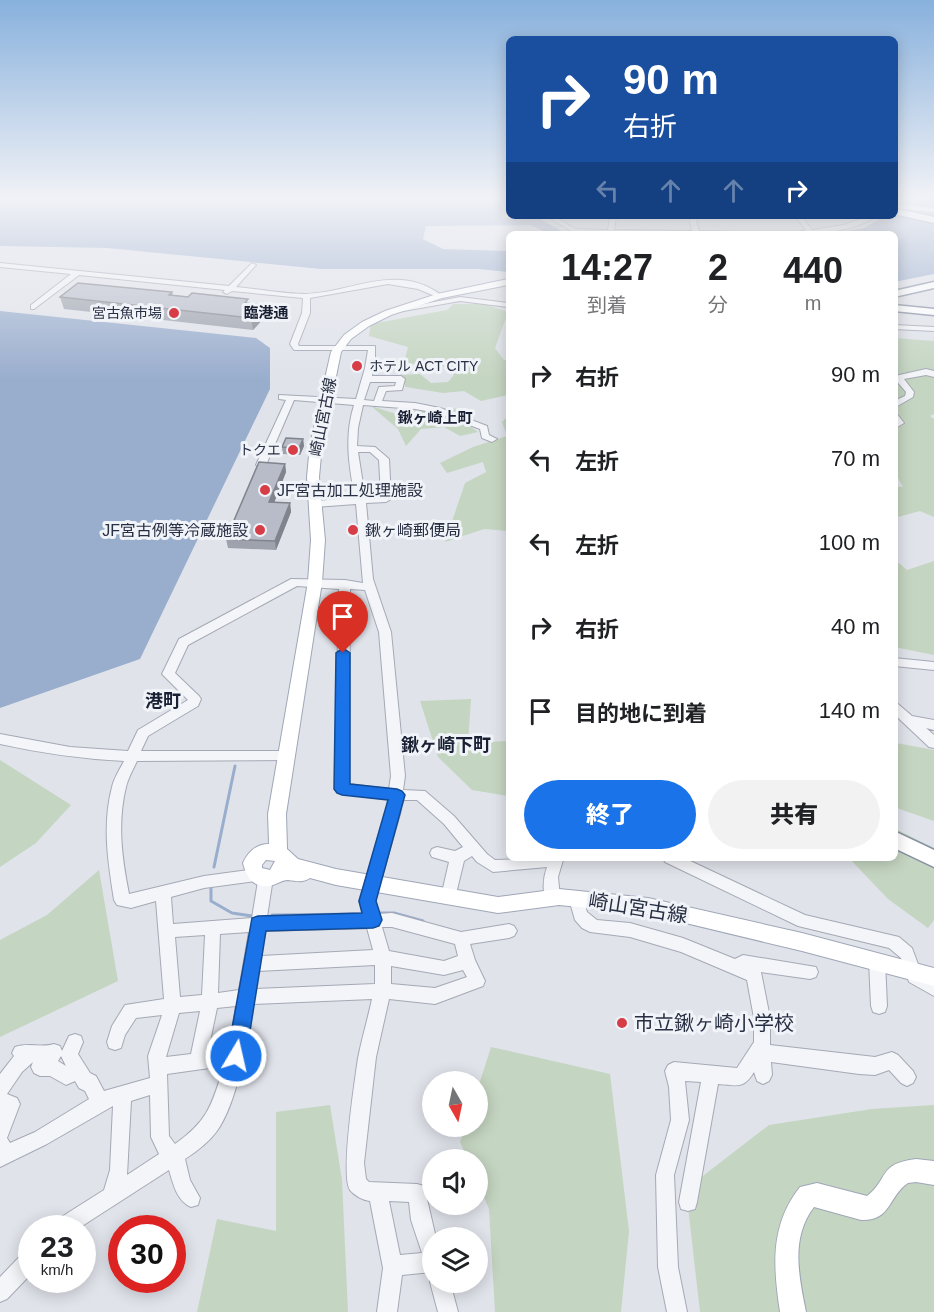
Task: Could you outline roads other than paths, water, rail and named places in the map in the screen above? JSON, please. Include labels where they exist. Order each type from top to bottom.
[{"type":"highway","points":[[898,293],[934,285]]},
{"type":"highway","points":[[898,310],[934,314]]},
{"type":"highway","points":[[898,841],[934,859]]},
{"type":"main road","points":[[338,348],[351,333],[392,311],[437,295],[506,282]]},
{"type":"main road","name":"崎山宮古線","points":[[338,348],[316,445],[313,477],[318,540],[315,582],[269,865],[498,905],[552,897],[648,906],[934,977]]},
{"type":"main road","points":[[793,1312],[785,1248],[797,1207],[808,1195],[822,1194],[867,1208],[874,1205],[893,1178],[903,1171],[918,1168],[934,1173]]},
{"type":"street","points":[[0,265],[306,296],[392,281],[418,285],[437,295]]},
{"type":"street","points":[[218,301],[252,265]]},
{"type":"street","points":[[34,307],[77,273]]},
{"type":"street","points":[[155,288],[162,282]]},
{"type":"street","points":[[488,286],[505,304]]},
{"type":"street","points":[[306,296],[308,301],[294,347],[372,348],[368,379],[353,429],[352,449],[354,474],[364,525],[364,558],[369,587],[381,615],[386,641],[398,765],[397,795],[374,884],[367,901],[383,957],[383,991],[367,1057],[355,1163],[357,1184],[366,1191],[417,1193],[423,1227]]},
{"type":"street","points":[[392,311],[450,300],[468,299],[505,304]]},
{"type":"street","points":[[898,327],[934,329]]},
{"type":"street","points":[[898,403],[909,397],[910,392],[898,378],[926,372],[934,374]]},
{"type":"street","points":[[368,379],[401,379],[399,388],[382,389],[377,404]]},
{"type":"street","points":[[261,465],[287,397],[440,411],[484,428],[485,436],[492,439]]},
{"type":"street","points":[[315,504],[386,499],[384,459],[372,449],[352,449]]},
{"type":"street","points":[[82,1215],[184,1149],[209,1127],[218,1113],[236,1056],[269,865],[126,902],[120,898],[113,831],[118,793],[143,732],[194,703],[195,699],[168,674],[183,642],[296,582],[369,587]]},
{"type":"street","points":[[345,584],[342,789],[420,795],[449,820],[489,864],[496,867],[542,861]]},
{"type":"street","points":[[898,662],[934,666]]},
{"type":"street","points":[[898,711],[934,743]]},
{"type":"street","points":[[906,720],[934,724]]},
{"type":"street","points":[[0,739],[26,745],[132,756],[286,756]]},
{"type":"street","points":[[437,853],[457,858],[473,848]]},
{"type":"street","points":[[449,897],[457,858]]},
{"type":"street","points":[[552,897],[551,877],[556,861]]},
{"type":"street","points":[[677,861],[803,921],[893,942],[904,948],[909,955],[915,977],[934,988]]},
{"type":"street","points":[[163,893],[173,1006],[157,1056],[160,1137],[173,1155],[182,1184],[191,1198]]},
{"type":"street","points":[[577,899],[580,915],[587,923],[595,927],[630,930],[683,945],[752,973],[755,977],[763,1026],[760,1052],[763,1075]]},
{"type":"street","points":[[167,931],[258,924],[373,920],[392,920],[461,939],[509,931]]},
{"type":"street","points":[[198,1060],[210,1001],[213,927]]},
{"type":"street","points":[[115,1042],[118,1032],[131,1011],[246,997],[383,991],[428,996],[441,995],[477,981],[467,961],[461,939]]},
{"type":"street","points":[[252,964],[383,957],[444,968],[467,961]]},
{"type":"street","points":[[877,961],[879,1006]]},
{"type":"street","points":[[738,967],[743,963],[810,972]]},
{"type":"street","points":[[75,1042],[69,1055],[85,1082],[90,1082],[100,1102]]},
{"type":"street","points":[[0,1089],[10,1072],[26,1053],[54,1052],[50,1059],[40,1067],[52,1067],[66,1076],[79,1071]]},
{"type":"street","points":[[677,1312],[670,1289],[668,1267],[665,1175],[680,1120],[678,1087],[674,1071],[741,1077],[760,1052]]},
{"type":"street","points":[[760,1052],[859,1065],[875,1066],[892,1061],[907,1077]]},
{"type":"street","points":[[0,1101],[11,1104],[3,1146],[41,1138],[100,1102],[122,1096],[158,1075],[198,1060],[236,1056]]},
{"type":"street","points":[[688,1202],[711,1075]]},
{"type":"street","points":[[112,1196],[119,1170],[122,1096]]},
{"type":"street","points":[[378,1191],[393,1266],[387,1312]]},
{"type":"street","points":[[393,1266],[422,1263]]},
{"type":"street","points":[[0,1292],[18,1273]]},
{"type":"street","points":[[443,1293],[448,1312]]},
{"type":"water","points":[[211,258],[506,258],[506,272],[479,269],[321,269]]},
{"type":"water","points":[[898,258],[934,258],[934,274],[898,281]]},
{"type":"water","points":[[0,311],[256,338],[270,348],[270,389],[140,659],[0,708]]},
{"type":"waterway","points":[[214,867],[235,766]]},
{"type":"waterway","points":[[211,888],[211,901],[232,913],[252,916]]},
{"type":"waterway","points":[[379,913],[394,913],[423,921]]},
{"type":"waterway","points":[[272,915],[360,914]]},
{"type":"place","name":"宮古魚市場","points":[[174,313]]},
{"type":"place","name":"ホテル ACT CITY","points":[[357,366]]},
{"type":"place","name":"トクエ","points":[[293,450]]},
{"type":"place","name":"JF宮古加工処理施設","points":[[265,490]]},
{"type":"place","name":"JF宮古例等冷蔵施設","points":[[260,530]]},
{"type":"place","name":"鍬ヶ崎郵便局","points":[[353,530]]},
{"type":"place","name":"市立鍬ヶ崎小学校","points":[[622,1023]]},
{"type":"district","name":"臨港通","points":[[266,312]]},
{"type":"district","name":"鍬ヶ崎上町","points":[[435,417]]},
{"type":"district","name":"港町","points":[[163,701]]},
{"type":"district","name":"鍬ヶ崎下町","points":[[446,745]]}]
